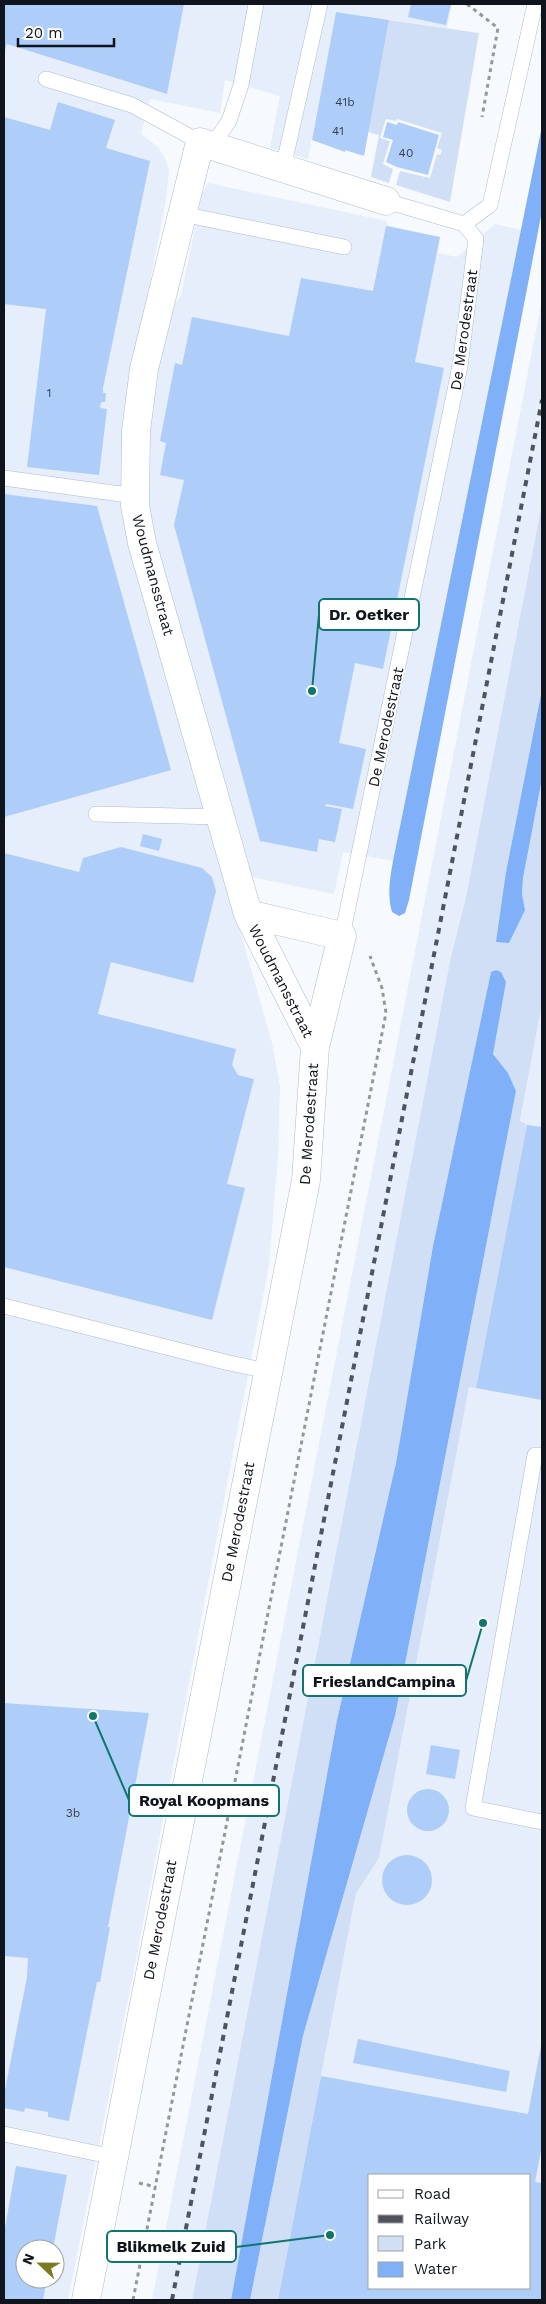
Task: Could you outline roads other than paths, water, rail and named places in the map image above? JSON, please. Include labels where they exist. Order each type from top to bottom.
[{"type":"street","points":[[206,144],[386,202]]},
{"type":"street","name":"Woudmansstraat","points":[[206,144],[182,214],[144,369],[136,431],[135,506],[142,543],[248,914],[315,1047]]},
{"type":"street","name":"Woudmansstraat","points":[[248,914],[342,936]]},
{"type":"street","name":"De Merodestraat","points":[[86,2300],[306,1180],[315,1047],[342,936]]},
{"type":"lane","points":[[46,79],[132,104],[206,144],[229,121],[241,84],[256,4]]},
{"type":"lane","points":[[283,168],[320,4]]},
{"type":"lane","points":[[386,202],[464,224],[490,205],[535,4]]},
{"type":"lane","points":[[182,214],[344,247]]},
{"type":"lane","name":"De Merodestraat","points":[[342,936],[460,366],[476,239],[464,224]]},
{"type":"lane","points":[[4,478],[135,496]]},
{"type":"lane","points":[[96,814],[221,817]]},
{"type":"lane","points":[[4,1306],[267,1371]]},
{"type":"lane","points":[[542,1456],[535,1455],[473,1808],[542,1822]]},
{"type":"lane","points":[[4,2134],[114,2157]]},
{"type":"water","points":[[542,126],[542,211],[409,900],[405,913],[399,916],[392,912],[389,893],[393,861]]},
{"type":"water","points":[[542,689],[542,779],[523,878],[522,894],[525,910],[509,943],[496,942],[506,872]]},
{"type":"water","points":[[496,970],[501,972],[506,982],[493,1054],[508,1073],[516,1091],[395,1716],[303,2036],[250,2300],[231,2300],[337,1720],[396,1463],[433,1246],[491,972]]},
{"type":"railway","points":[[172,2300],[542,400]]},
{"type":"place","name":"Dr. Oetker","points":[[312,691]]},
{"type":"place","name":"FrieslandCampina","points":[[483,1623]]},
{"type":"place","name":"Royal Koopmans","points":[[93,1716]]},
{"type":"place","name":"Blikmelk Zuid","points":[[330,2235]]}]
